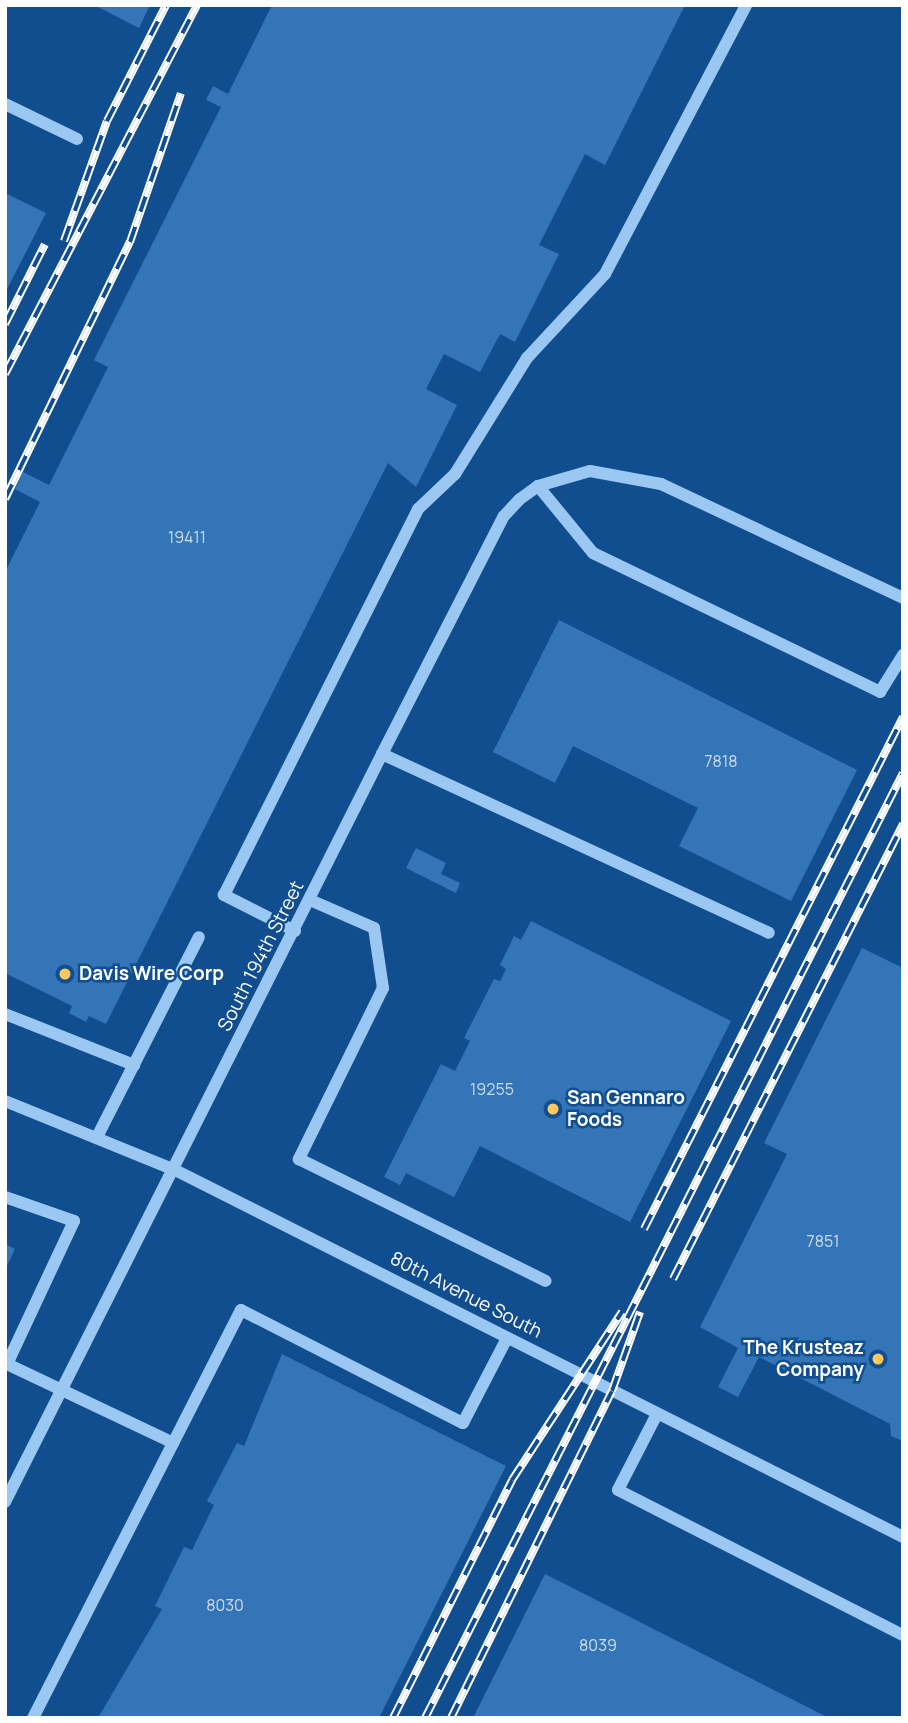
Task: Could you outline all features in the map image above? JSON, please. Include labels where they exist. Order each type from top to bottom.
[{"type":"street","points":[[295,931],[224,895],[418,509],[455,474],[527,358],[605,274],[746,5]]},
{"type":"street","points":[[5,104],[77,139]]},
{"type":"street","name":"South 194th Street","points":[[5,1502],[504,516],[538,486],[590,471],[661,484],[903,598]]},
{"type":"street","points":[[538,486],[593,553],[880,692],[903,655]]},
{"type":"street","points":[[382,754],[769,933]]},
{"type":"street","points":[[310,900],[374,928],[383,988],[299,1159],[546,1282]]},
{"type":"street","points":[[98,1135],[199,937]]},
{"type":"street","points":[[5,1014],[134,1065]]},
{"type":"street","name":"80th Avenue South","points":[[5,1101],[98,1135],[175,1170],[903,1537]]},
{"type":"street","points":[[5,1197],[74,1221],[6,1365],[64,1388],[173,1443]]},
{"type":"street","points":[[33,1718],[241,1310],[463,1423],[507,1338]]},
{"type":"street","points":[[657,1414],[618,1490],[903,1635]]},
{"type":"building","points":[[94,5],[150,5],[139,28]]},
{"type":"building","points":[[272,5],[685,5],[605,165],[585,154],[539,245],[559,254],[515,342],[500,334],[480,372],[444,354],[426,389],[457,405],[416,487],[388,463],[106,1024],[89,1016],[86,1022],[69,1013],[72,1006],[5,973],[5,572],[40,502],[15,489],[23,472],[49,485],[108,367],[94,360],[221,107],[206,100],[213,86],[228,94]]},
{"type":"building","points":[[5,193],[46,213],[5,293]]},
{"type":"building","points":[[559,620],[857,770],[791,901],[679,846],[698,808],[573,746],[555,783],[493,752]]},
{"type":"building","points":[[416,848],[446,863],[441,874],[460,883],[456,893],[406,868]]},
{"type":"building","name":"San Gennaro Foods","points":[[531,921],[731,1021],[630,1222],[480,1146],[454,1197],[406,1173],[400,1185],[384,1177],[441,1064],[455,1071],[470,1041],[464,1038],[494,979],[500,981],[506,969],[500,965],[514,936],[521,940]]},
{"type":"building","points":[[862,948],[903,968],[903,1441],[891,1436],[890,1424],[759,1357],[738,1397],[718,1387],[738,1348],[700,1327],[787,1154],[764,1143]]},
{"type":"building","points":[[5,1244],[15,1249],[5,1270]]},
{"type":"building","points":[[282,1354],[506,1466],[379,1718],[98,1718],[162,1609],[155,1606],[184,1547],[192,1550],[214,1505],[207,1501],[237,1443],[244,1446]]},
{"type":"building","points":[[545,1574],[829,1718],[473,1718]]},
{"type":"railway","points":[[64,241],[107,121],[166,5]]},
{"type":"railway","points":[[5,374],[197,5]]},
{"type":"railway","points":[[5,499],[130,242],[181,93]]},
{"type":"railway","points":[[5,324],[45,244]]},
{"type":"railway","points":[[644,1229],[903,717]]},
{"type":"railway","points":[[425,1718],[903,773]]},
{"type":"railway","points":[[673,1279],[903,824]]},
{"type":"railway","points":[[393,1718],[512,1480],[622,1312]]},
{"type":"railway","points":[[451,1718],[612,1391],[640,1312]]},
{"type":"place","name":"Davis Wire Corp","points":[[65,974]]},
{"type":"place","name":"San Gennaro Foods","points":[[553,1109]]},
{"type":"place","name":"The Krusteaz Company","points":[[878,1359]]}]
